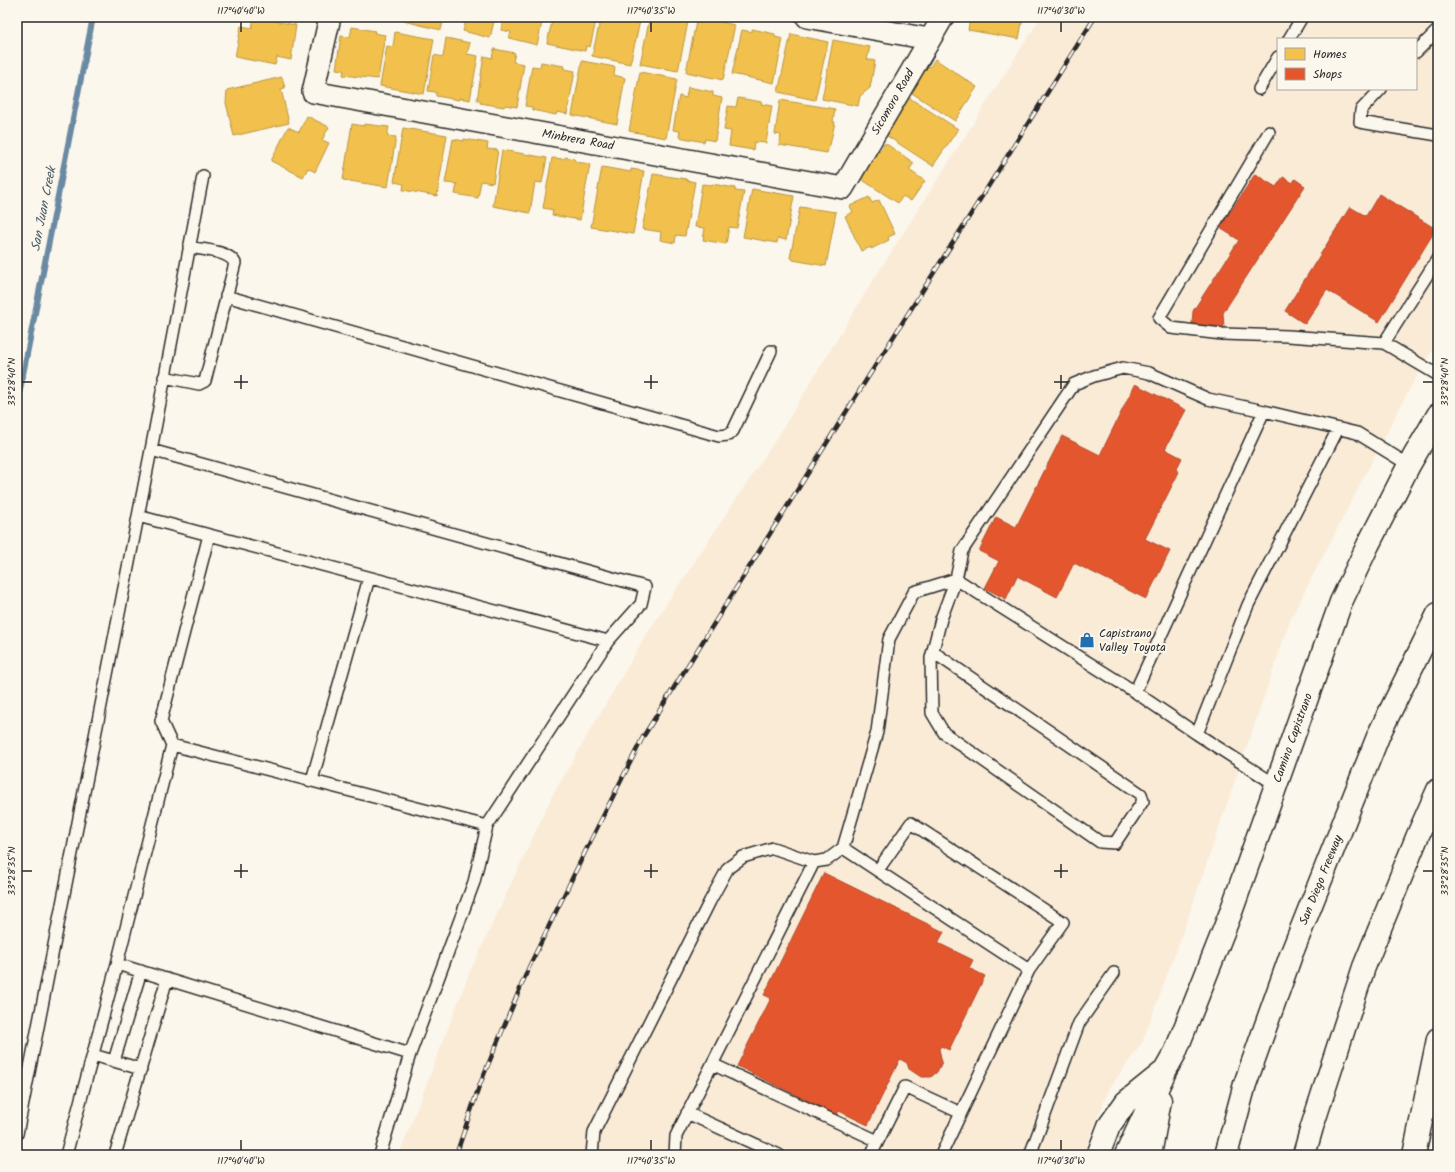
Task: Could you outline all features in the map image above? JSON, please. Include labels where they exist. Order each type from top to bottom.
[{"type":"main road","name":"Camino Capistrano","points":[[1126,1155],[1175,1053],[1231,912],[1341,602],[1409,465],[1438,415]]},
{"type":"main road","name":"San Diego Freeway","points":[[1226,1155],[1245,1084],[1291,955],[1379,734],[1438,614]]},
{"type":"main road","points":[[1304,1155],[1364,967],[1418,834],[1438,790]]},
{"type":"main road","points":[[1414,1155],[1438,1038]]},
{"type":"main road","name":"Camino Capistrano","points":[[1150,1155],[1166,1069]]},
{"type":"main road","points":[[1098,1155],[1109,1126],[1126,1102],[1166,1069]]},
{"type":"main road","points":[[1145,1155],[1154,1132]]},
{"type":"street","name":"Minbrera Road","points":[[330,17],[313,92],[843,188]]},
{"type":"street","points":[[807,17],[929,39]]},
{"type":"street","name":"Sicomoro Road","points":[[843,188],[943,17]]},
{"type":"lane","points":[[1290,38],[1302,17]]},
{"type":"lane","points":[[1417,51],[1438,30]]},
{"type":"lane","points":[[1259,89],[1277,59]]},
{"type":"lane","points":[[1380,90],[1361,110],[1360,122],[1438,136]]},
{"type":"lane","points":[[1269,132],[1158,318],[1171,328],[1222,334],[1288,336],[1384,343],[1438,375]]},
{"type":"lane","points":[[17,1134],[138,516],[202,176]]},
{"type":"lane","points":[[164,378],[199,384],[205,381],[235,263],[232,258],[225,254],[189,247]]},
{"type":"lane","points":[[1384,343],[1438,258]]},
{"type":"lane","points":[[226,296],[719,436],[728,435],[733,431],[771,351]]},
{"type":"lane","points":[[933,652],[1141,794],[1143,801],[1115,843],[1100,842],[944,733],[932,713],[931,658],[941,619],[956,579],[962,551],[1074,384],[1094,376],[1123,368],[1149,373],[1208,399],[1357,433],[1409,465]]},
{"type":"lane","points":[[1135,692],[1264,411]]},
{"type":"lane","points":[[1197,734],[1248,605],[1338,429]]},
{"type":"lane","points":[[150,450],[645,587],[641,604],[608,641],[487,826],[474,882],[410,1054],[380,1155]]},
{"type":"lane","points":[[138,516],[608,641]]},
{"type":"lane","points":[[66,1155],[118,964],[172,745],[161,721],[209,535]]},
{"type":"lane","points":[[312,780],[369,578]]},
{"type":"lane","points":[[592,1155],[594,1132],[728,868],[743,857],[773,848],[814,862],[827,860],[843,848],[877,732],[890,639],[914,592],[956,579],[1135,692],[1276,785]]},
{"type":"lane","points":[[172,745],[487,826]]},
{"type":"lane","points":[[878,870],[911,823],[1063,922],[1029,970],[941,1155]]},
{"type":"lane","points":[[843,848],[1029,970]]},
{"type":"lane","points":[[675,1155],[676,1136],[814,862]]},
{"type":"lane","points":[[118,964],[410,1054]]},
{"type":"lane","points":[[114,1061],[141,971]]},
{"type":"lane","points":[[1030,1155],[1079,1023],[1114,973]]},
{"type":"lane","points":[[115,1155],[167,979]]},
{"type":"lane","points":[[93,1055],[141,1068]]},
{"type":"lane","points":[[712,1064],[878,1141]]},
{"type":"lane","points":[[871,1155],[905,1087],[961,1113]]},
{"type":"lane","points":[[687,1113],[779,1155]]},
{"type":"shaded area","points":[[1041,17],[1438,17],[1438,341],[1411,386],[1291,618],[1182,935],[1142,1043],[1109,1089],[1083,1155],[399,1155],[469,974],[552,796],[648,632],[778,436],[869,287]]},
{"type":"building: Homes","points":[[254,17],[296,25],[291,60],[277,57],[275,65],[235,57],[241,26],[252,28]]},
{"type":"building: Homes","points":[[405,17],[451,17],[450,19],[444,18],[441,30],[404,21]]},
{"type":"building: Homes","points":[[457,17],[495,17],[490,38],[463,31],[466,20]]},
{"type":"building: Homes","points":[[503,17],[550,17],[549,19],[543,18],[537,45],[509,38],[511,32],[501,30]]},
{"type":"building: Homes","points":[[553,17],[597,17],[590,47],[586,46],[585,51],[547,43]]},
{"type":"building: Homes","points":[[601,17],[641,17],[630,64],[592,56]]},
{"type":"building: Homes","points":[[650,17],[689,17],[678,71],[640,64]]},
{"type":"building: Homes","points":[[697,17],[735,25],[723,80],[686,72]]},
{"type":"building: Homes","points":[[899,17],[909,17],[906,22]]},
{"type":"building: Homes","points":[[966,17],[1023,17],[1019,39],[968,30],[970,18]]},
{"type":"building: Homes","points":[[352,27],[375,31],[374,33],[385,35],[378,79],[343,75],[344,70],[336,69],[341,36],[350,37]]},
{"type":"building: Homes","points":[[752,29],[775,34],[775,37],[783,39],[774,83],[732,74],[742,30],[752,32]]},
{"type":"building: Homes","points":[[395,32],[434,39],[424,94],[380,86],[387,46],[393,47]]},
{"type":"building: Homes","points":[[791,34],[828,42],[815,100],[778,92]]},
{"type":"building: Homes","points":[[446,38],[470,43],[467,54],[478,56],[470,100],[459,98],[459,100],[436,96],[436,92],[428,91],[434,55],[443,57]]},
{"type":"building: Homes","points":[[833,40],[870,47],[867,59],[875,61],[870,88],[860,96],[858,106],[822,99]]},
{"type":"building: Homes","points":[[494,49],[515,53],[513,62],[524,64],[517,107],[505,105],[504,107],[480,103],[480,100],[477,100],[484,56],[492,58]]},
{"type":"building: Homes","points":[[935,59],[977,87],[955,121],[912,93],[918,83],[917,82]]},
{"type":"building: Homes","points":[[582,61],[615,67],[614,75],[625,78],[617,124],[572,115]]},
{"type":"building: Homes","points":[[541,62],[564,66],[564,69],[575,71],[567,114],[557,112],[556,115],[532,110],[532,107],[525,106],[532,66],[540,67]]},
{"type":"building: Homes","points":[[640,72],[677,79],[666,138],[629,131]]},
{"type":"building: Homes","points":[[282,77],[285,88],[281,89],[289,123],[234,136],[226,103],[227,90]]},
{"type":"building: Homes","points":[[688,87],[713,92],[713,96],[722,98],[715,141],[705,139],[704,142],[679,137],[680,131],[673,130],[679,96],[686,98]]},
{"type":"building: Homes","points":[[908,97],[958,129],[933,166],[884,134]]},
{"type":"building: Homes","points":[[738,98],[762,102],[761,104],[772,106],[766,143],[754,142],[753,150],[729,146],[731,131],[724,130],[728,106],[736,107]]},
{"type":"building: Homes","points":[[780,100],[835,109],[833,122],[835,122],[827,153],[779,145],[781,135],[775,134]]},
{"type":"building: Homes","points":[[307,116],[329,127],[322,140],[329,143],[315,172],[308,168],[303,177],[271,161],[288,127],[299,132]]},
{"type":"building: Homes","points":[[352,124],[389,127],[387,136],[396,137],[388,187],[343,180]]},
{"type":"building: Homes","points":[[403,128],[447,135],[437,196],[403,190],[404,184],[394,182]]},
{"type":"building: Homes","points":[[453,139],[464,141],[464,139],[488,143],[487,149],[498,150],[493,183],[481,181],[478,198],[455,194],[457,184],[445,183]]},
{"type":"building: Homes","points":[[885,143],[914,163],[909,170],[925,181],[911,201],[903,196],[898,203],[861,179],[867,170],[864,168],[877,149],[880,151]]},
{"type":"building: Homes","points":[[502,150],[547,158],[542,183],[535,182],[530,213],[493,206]]},
{"type":"building: Homes","points":[[566,157],[574,159],[576,162],[590,164],[580,220],[552,215],[553,210],[543,208],[552,158],[563,159]]},
{"type":"building: Homes","points":[[602,167],[631,172],[631,169],[644,171],[633,234],[591,227]]},
{"type":"building: Homes","points":[[653,174],[686,179],[695,182],[685,236],[676,235],[675,243],[660,240],[661,232],[642,229]]},
{"type":"building: Homes","points":[[702,184],[712,184],[735,188],[735,191],[744,192],[737,228],[729,227],[726,244],[703,240],[705,228],[695,227]]},
{"type":"building: Homes","points":[[752,189],[794,196],[786,240],[778,238],[777,243],[743,237]]},
{"type":"building: Homes","points":[[869,197],[872,203],[879,200],[895,234],[888,237],[889,240],[871,249],[871,247],[861,251],[845,216],[853,212],[850,206]]},
{"type":"building: Homes","points":[[800,207],[836,212],[826,266],[793,260],[790,258]]},
{"type":"building: Shops","points":[[1255,174],[1276,187],[1283,177],[1293,183],[1295,179],[1305,186],[1223,313],[1224,327],[1192,325],[1193,311],[1239,240],[1220,228]]},
{"type":"building: Shops","points":[[1379,194],[1436,229],[1379,322],[1327,290],[1305,324],[1285,311],[1350,207],[1366,216]]},
{"type":"building: Shops","points":[[1135,384],[1186,410],[1165,449],[1182,458],[1176,470],[1179,472],[1145,539],[1170,551],[1146,599],[1074,563],[1057,597],[1017,576],[1006,599],[985,588],[999,561],[979,551],[996,517],[1016,527],[1062,436],[1100,455]]},
{"type":"building: Shops","points":[[824,873],[944,932],[938,943],[973,960],[969,968],[985,976],[949,1050],[941,1046],[939,1049],[942,1062],[937,1072],[931,1077],[921,1077],[909,1069],[907,1063],[900,1059],[868,1125],[839,1111],[837,1115],[737,1066],[771,998],[764,995]]},
{"type":"waterway","name":"San Juan Creek","points":[[17,405],[93,17]]},
{"type":"railway","points":[[456,1155],[480,1084],[529,967],[643,737],[1095,17]]},
{"type":"place","name":"Capistrano Valley Toyota","points":[[1087,640]]}]
